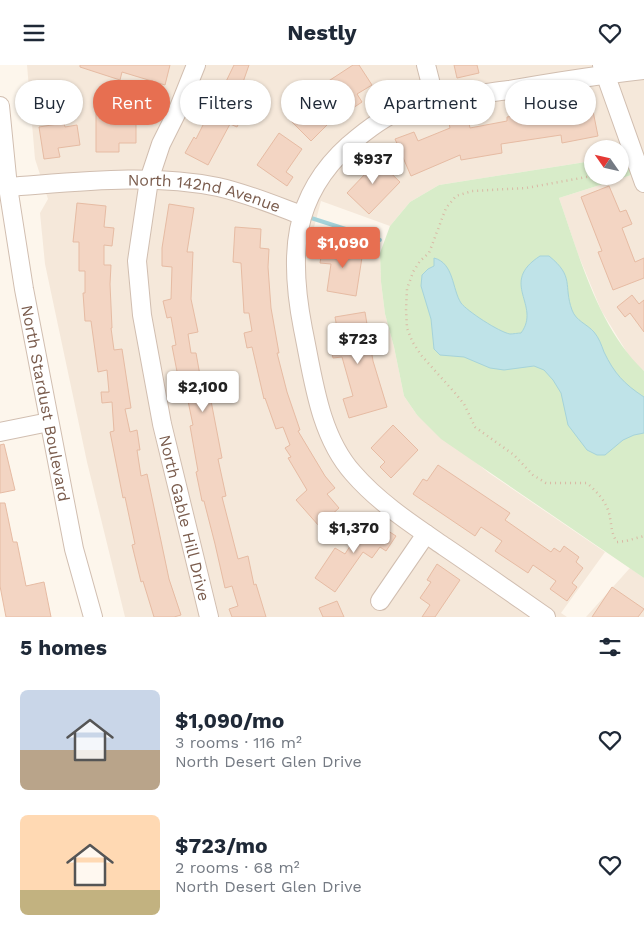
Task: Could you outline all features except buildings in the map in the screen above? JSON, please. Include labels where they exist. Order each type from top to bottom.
[{"type":"street","name":"North Gable Hill Drive","points":[[196,65],[178,110],[161,144],[149,180],[137,261],[142,315],[164,433],[209,617]]},
{"type":"street","points":[[426,65],[430,80]]},
{"type":"street","name":"North 142nd Avenue","points":[[495,89],[604,70],[644,70]]},
{"type":"street","points":[[604,70],[644,183]]},
{"type":"street","name":"North Stardust Boulevard","points":[[0,106],[8,187],[24,289],[74,549],[93,617]]},
{"type":"street","name":"North 142nd Avenue","points":[[8,187],[114,180],[182,182],[218,187],[245,194],[301,215],[321,174],[361,134],[376,125]]},
{"type":"street","points":[[301,215],[297,239],[295,276],[300,313],[315,386],[333,444],[352,472],[374,495],[426,534],[546,617]]},
{"type":"street","points":[[0,432],[49,422]]},
{"type":"street","points":[[380,601],[426,534]]},
{"type":"path","points":[[584,178],[526,189],[472,191],[456,196],[446,208],[429,253],[420,261],[413,272],[407,289],[407,328],[412,341],[421,355],[464,404],[475,427],[514,455],[533,475],[546,483],[587,483],[599,494],[608,509],[613,536],[617,542],[644,536]]},
{"type":"shaded area","points":[[27,65],[644,65],[644,152],[629,155],[629,140],[584,140],[584,162],[439,185],[410,202],[390,226],[321,201],[313,231],[380,253],[385,314],[404,396],[417,415],[489,473],[605,552],[561,613],[567,617],[125,617],[87,462],[45,264],[40,213],[48,199],[35,159],[32,125],[83,125],[83,80],[28,80]]},
{"type":"shaded area","points":[[644,171],[644,371],[631,359],[601,310],[578,254],[559,198],[600,185],[629,185],[629,176]]},
{"type":"shaded area","points":[[630,568],[644,578],[644,617],[586,617]]},
{"type":"green space","points":[[644,152],[644,171],[629,176],[629,155]]},
{"type":"green space","points":[[584,162],[584,185],[600,185],[559,198],[583,268],[602,313],[614,334],[644,371],[644,578],[441,439],[417,415],[404,396],[385,314],[380,253],[390,226],[410,202],[439,185]]},
{"type":"water","points":[[540,256],[549,256],[557,263],[567,281],[569,301],[574,314],[596,334],[604,352],[620,377],[644,397],[644,433],[623,440],[605,455],[597,455],[587,450],[568,425],[561,393],[544,370],[534,366],[504,370],[490,368],[464,357],[440,355],[434,349],[431,319],[421,286],[422,275],[434,266],[434,258],[441,261],[449,271],[458,297],[464,307],[491,325],[510,334],[521,333],[526,323],[527,313],[521,285],[522,275],[528,266]]},
{"type":"waterway","points":[[308,217],[380,240]]}]
